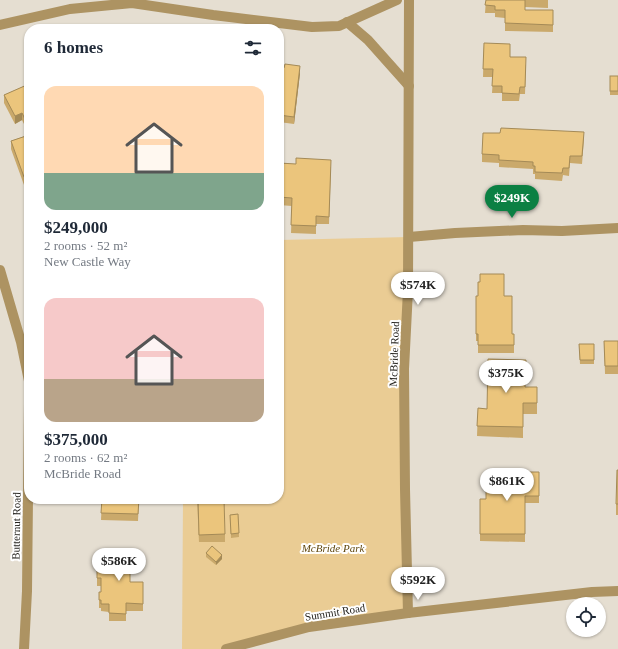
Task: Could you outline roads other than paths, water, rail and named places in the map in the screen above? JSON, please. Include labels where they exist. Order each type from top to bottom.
[{"type":"street","points":[[0,25],[70,9],[132,3],[312,27],[340,26],[397,0]]},
{"type":"street","name":"McBride Road","points":[[408,613],[404,369],[408,290],[409,0]]},
{"type":"street","points":[[347,22],[368,40],[409,86]]},
{"type":"street","points":[[408,237],[516,230],[562,231],[618,228]]},
{"type":"street","points":[[0,270],[24,357]]},
{"type":"street","name":"Butternut Road","points":[[24,649],[27,591],[28,504]]},
{"type":"street","name":"Summit Road","points":[[226,649],[309,627],[408,613],[592,592],[618,591]]},
{"type":"park label","name":"McBride Park","points":[[333,548]]}]
